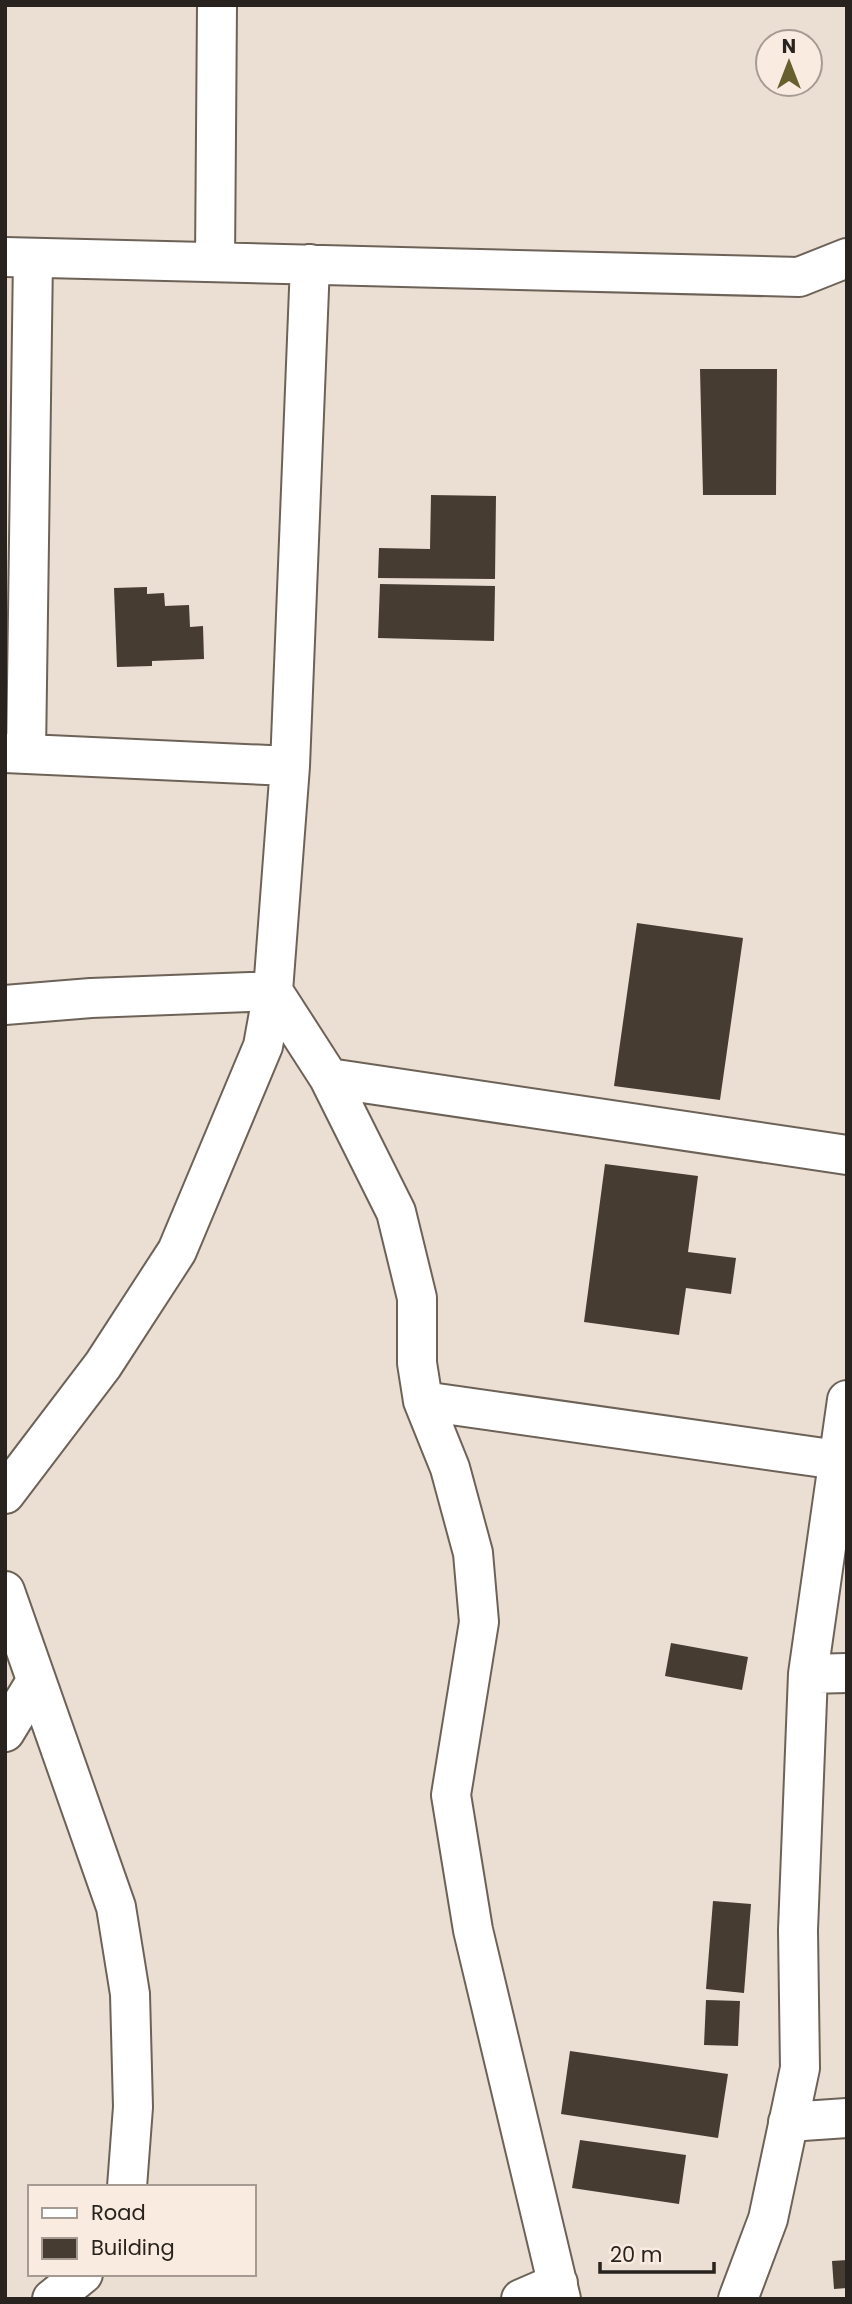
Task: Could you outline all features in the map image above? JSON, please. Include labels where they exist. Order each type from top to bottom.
[{"type":"street","points":[[215,262],[218,5]]},
{"type":"street","points":[[290,766],[16,754],[19,258],[799,277],[847,258]]},
{"type":"street","points":[[5,1494],[103,1365],[177,1251],[263,1046],[273,991],[290,766],[310,264]]},
{"type":"street","points":[[5,1005],[90,998],[273,991]]},
{"type":"street","points":[[273,991],[329,1078],[396,1212],[417,1298],[417,1363],[423,1401],[450,1468],[473,1553],[479,1622],[451,1795],[473,1930],[560,2291],[522,2299]]},
{"type":"street","points":[[329,1078],[847,1154]]},
{"type":"street","points":[[738,2299],[768,2219],[800,2068],[798,1930],[808,1674],[847,1400]]},
{"type":"street","points":[[423,1401],[838,1460]]},
{"type":"street","points":[[5,1591],[116,1907],[130,1994],[133,2107],[127,2185]]},
{"type":"street","points":[[808,1674],[847,1673]]},
{"type":"street","points":[[5,1732],[36,1681]]},
{"type":"street","points":[[788,2122],[847,2118]]},
{"type":"street","points":[[52,2299],[81,2276]]},
{"type":"building","points":[[700,369],[777,369],[776,495],[703,495]]},
{"type":"building","points":[[431,495],[496,496],[495,579],[378,578],[379,548],[430,549]]},
{"type":"building","points":[[380,584],[495,586],[494,641],[378,638]]},
{"type":"building","points":[[147,587],[147,594],[164,593],[165,606],[189,605],[190,627],[203,626],[204,659],[152,661],[152,666],[117,667],[114,588]]},
{"type":"building","points":[[637,923],[743,938],[720,1100],[614,1086]]},
{"type":"building","points":[[605,1164],[698,1176],[688,1252],[736,1258],[731,1294],[686,1288],[679,1335],[584,1322]]},
{"type":"building","points":[[671,1643],[748,1657],[742,1690],[665,1676]]},
{"type":"building","points":[[713,1901],[751,1904],[744,1993],[706,1989]]},
{"type":"building","points":[[706,2000],[740,2001],[738,2046],[704,2045]]},
{"type":"building","points":[[570,2051],[728,2074],[718,2138],[561,2114]]},
{"type":"building","points":[[580,2140],[686,2155],[679,2204],[572,2188]]},
{"type":"building","points":[[847,2260],[847,2288],[834,2289],[832,2261]]}]
